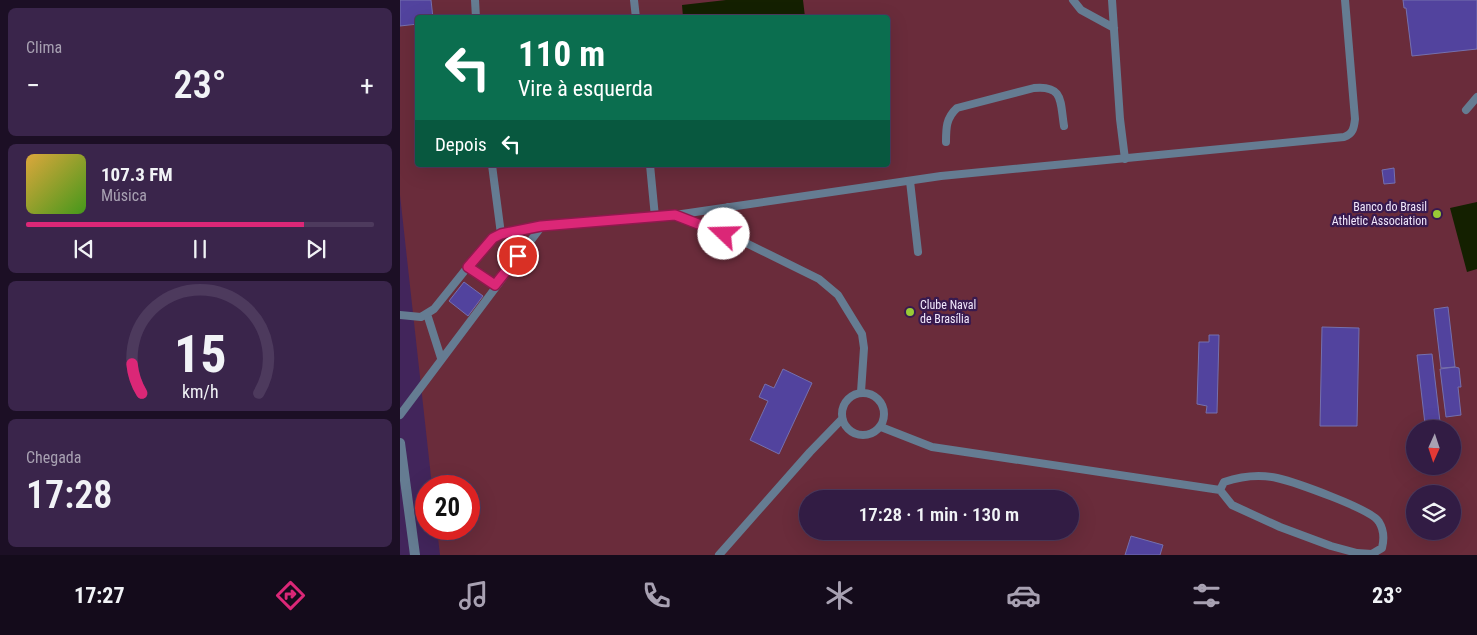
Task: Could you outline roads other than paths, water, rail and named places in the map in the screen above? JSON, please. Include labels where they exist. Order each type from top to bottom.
[{"type":"street","points":[[400,443],[415,555]]},
{"type":"lane","points":[[474,0],[476,15]]},
{"type":"lane","points":[[634,0],[636,15]]},
{"type":"lane","points":[[1073,0],[1081,10],[1114,28]]},
{"type":"lane","points":[[1112,0],[1120,119],[1125,159]]},
{"type":"lane","points":[[400,315],[412,317],[427,314],[434,309],[487,243],[501,234],[541,226],[675,215],[910,181],[1350,135],[1354,129],[1355,119],[1344,0]]},
{"type":"lane","points":[[946,142],[946,125],[950,115],[957,108],[1034,88],[1046,87],[1054,90],[1059,95],[1064,126]]},
{"type":"lane","points":[[1466,110],[1477,97]]},
{"type":"lane","points":[[492,167],[501,234]]},
{"type":"lane","points":[[650,167],[655,217]]},
{"type":"lane","points":[[910,181],[918,252]]},
{"type":"lane","points":[[724,234],[728,207]]},
{"type":"lane","points":[[675,215],[724,234],[819,279],[838,295],[862,334],[864,348],[861,392]]},
{"type":"lane","points":[[400,415],[495,285],[541,226]]},
{"type":"lane","points":[[468,267],[495,285]]},
{"type":"lane","points":[[427,314],[441,358]]},
{"type":"lane","points":[[861,392],[871,393],[879,399],[884,408],[885,418],[880,427],[873,433],[864,436],[846,428],[842,419],[842,410],[846,401],[852,395],[861,392]]},
{"type":"lane","points":[[719,555],[810,452],[842,419]]},
{"type":"lane","points":[[880,427],[932,447],[1220,490],[1232,505],[1280,527],[1331,546],[1357,553],[1372,554],[1382,548],[1384,538],[1379,521],[1365,511],[1318,492],[1277,478],[1244,476],[1224,482],[1220,490]]},
{"type":"place","name":"Banco do Brasil Athletic Association","points":[[1437,214]]},
{"type":"place","name":"Clube Naval de Brasília","points":[[910,312]]}]
